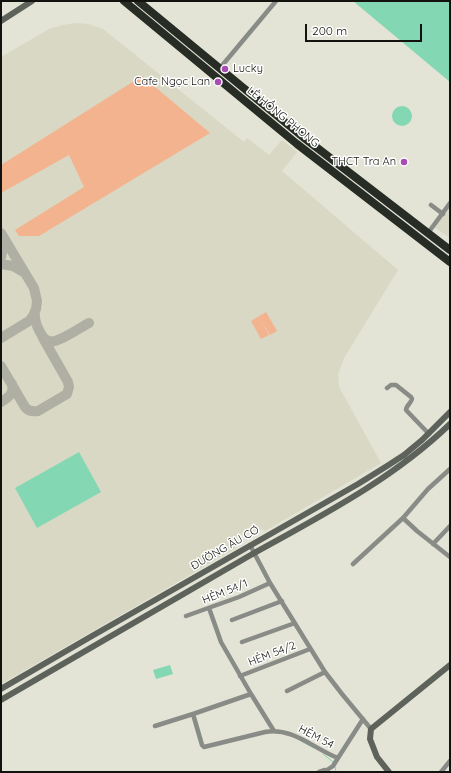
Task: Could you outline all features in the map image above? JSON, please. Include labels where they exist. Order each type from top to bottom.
[{"type":"highway","name":"LÊ HỒNG PHONG","points":[[124,1],[297,144],[450,262]]},
{"type":"highway","name":"LÊ HỒNG PHONG","points":[[138,1],[303,137],[450,250]]},
{"type":"street","points":[[1,21],[32,1]]},
{"type":"street","points":[[220,68],[276,1]]},
{"type":"street","points":[[428,233],[450,203]]},
{"type":"street","points":[[431,205],[443,214]]},
{"type":"street","points":[[387,388],[391,385],[396,385],[411,397],[412,401],[406,410],[428,434]]},
{"type":"street","name":"ĐƯỜNG ÂU CƠ","points":[[1,689],[388,466],[410,450],[450,412]]},
{"type":"street","name":"ĐƯỜNG ÂU CƠ","points":[[1,700],[349,499],[406,462],[450,425]]},
{"type":"street","points":[[353,564],[403,518],[428,489],[450,469]]},
{"type":"street","points":[[345,492],[349,499]]},
{"type":"street","points":[[403,518],[450,557]]},
{"type":"street","points":[[433,544],[450,526]]},
{"type":"street","points":[[250,545],[270,583],[325,672],[371,728]]},
{"type":"street","name":"HẺM 54/1","points":[[186,616],[239,597],[270,583]]},
{"type":"street","points":[[232,620],[282,601]]},
{"type":"street","points":[[209,608],[221,642],[274,731]]},
{"type":"street","points":[[242,642],[295,623]]},
{"type":"street","name":"HẺM 54/2","points":[[240,676],[310,649]]},
{"type":"street","points":[[389,772],[377,757],[370,739],[371,728],[450,665]]},
{"type":"street","points":[[287,691],[325,672]]},
{"type":"street","points":[[155,726],[251,694]]},
{"type":"street","name":"HẺM 54","points":[[193,714],[202,745],[204,747],[264,732],[274,731],[293,734],[320,750],[338,758],[363,719]]},
{"type":"street","points":[[319,772],[327,771],[334,765],[338,758]]},
{"type":"street","points":[[441,772],[450,761]]},
{"type":"shaded area","points":[[353,1],[450,1],[450,82]]},
{"type":"shaded area","points":[[76,23],[88,24],[103,29],[244,142],[247,138],[269,155],[282,140],[297,152],[282,171],[398,270],[344,358],[338,374],[339,387],[381,463],[265,531],[262,529],[256,532],[254,528],[236,537],[239,542],[237,544],[238,547],[1,684],[1,57],[49,29]]},
{"type":"shaded area","points":[[142,76],[210,133],[39,236],[19,236],[15,230],[84,187],[69,155],[1,193],[1,165]]},
{"type":"shaded area","points":[[402,106],[409,109],[412,116],[409,123],[402,126],[395,123],[392,116],[395,109]]},
{"type":"shaded area","points":[[450,205],[450,238],[434,227]]},
{"type":"shaded area","points":[[266,312],[277,331],[270,335],[261,320],[269,335],[261,339],[251,321]]},
{"type":"shaded area","points":[[79,452],[101,492],[37,528],[15,488]]},
{"type":"shaded area","points":[[170,665],[173,674],[156,679],[153,670]]},
{"type":"waterway","points":[[301,741],[314,748]]},
{"type":"waterway","points":[[323,754],[333,762]]},
{"type":"waterway","points":[[335,767],[336,772]]},
{"type":"taxiway","points":[[1,233],[34,288],[37,301],[36,309],[29,321],[1,338]]},
{"type":"taxiway","points":[[1,257],[3,248],[2,238]]},
{"type":"taxiway","points":[[1,264],[13,266],[25,273]]},
{"type":"taxiway","points":[[35,311],[37,327],[43,338],[49,341],[63,338],[89,323]]},
{"type":"taxiway","points":[[1,366],[25,407],[29,410],[38,411],[67,394],[69,387],[68,382],[43,338]]},
{"type":"taxiway","points":[[1,402],[12,393],[12,384]]},
{"type":"place","name":"Lucky","points":[[225,69]]},
{"type":"place","name":"Cafe Ngọc Lan","points":[[218,82]]},
{"type":"place","name":"THCT Tra An","points":[[404,162]]}]
